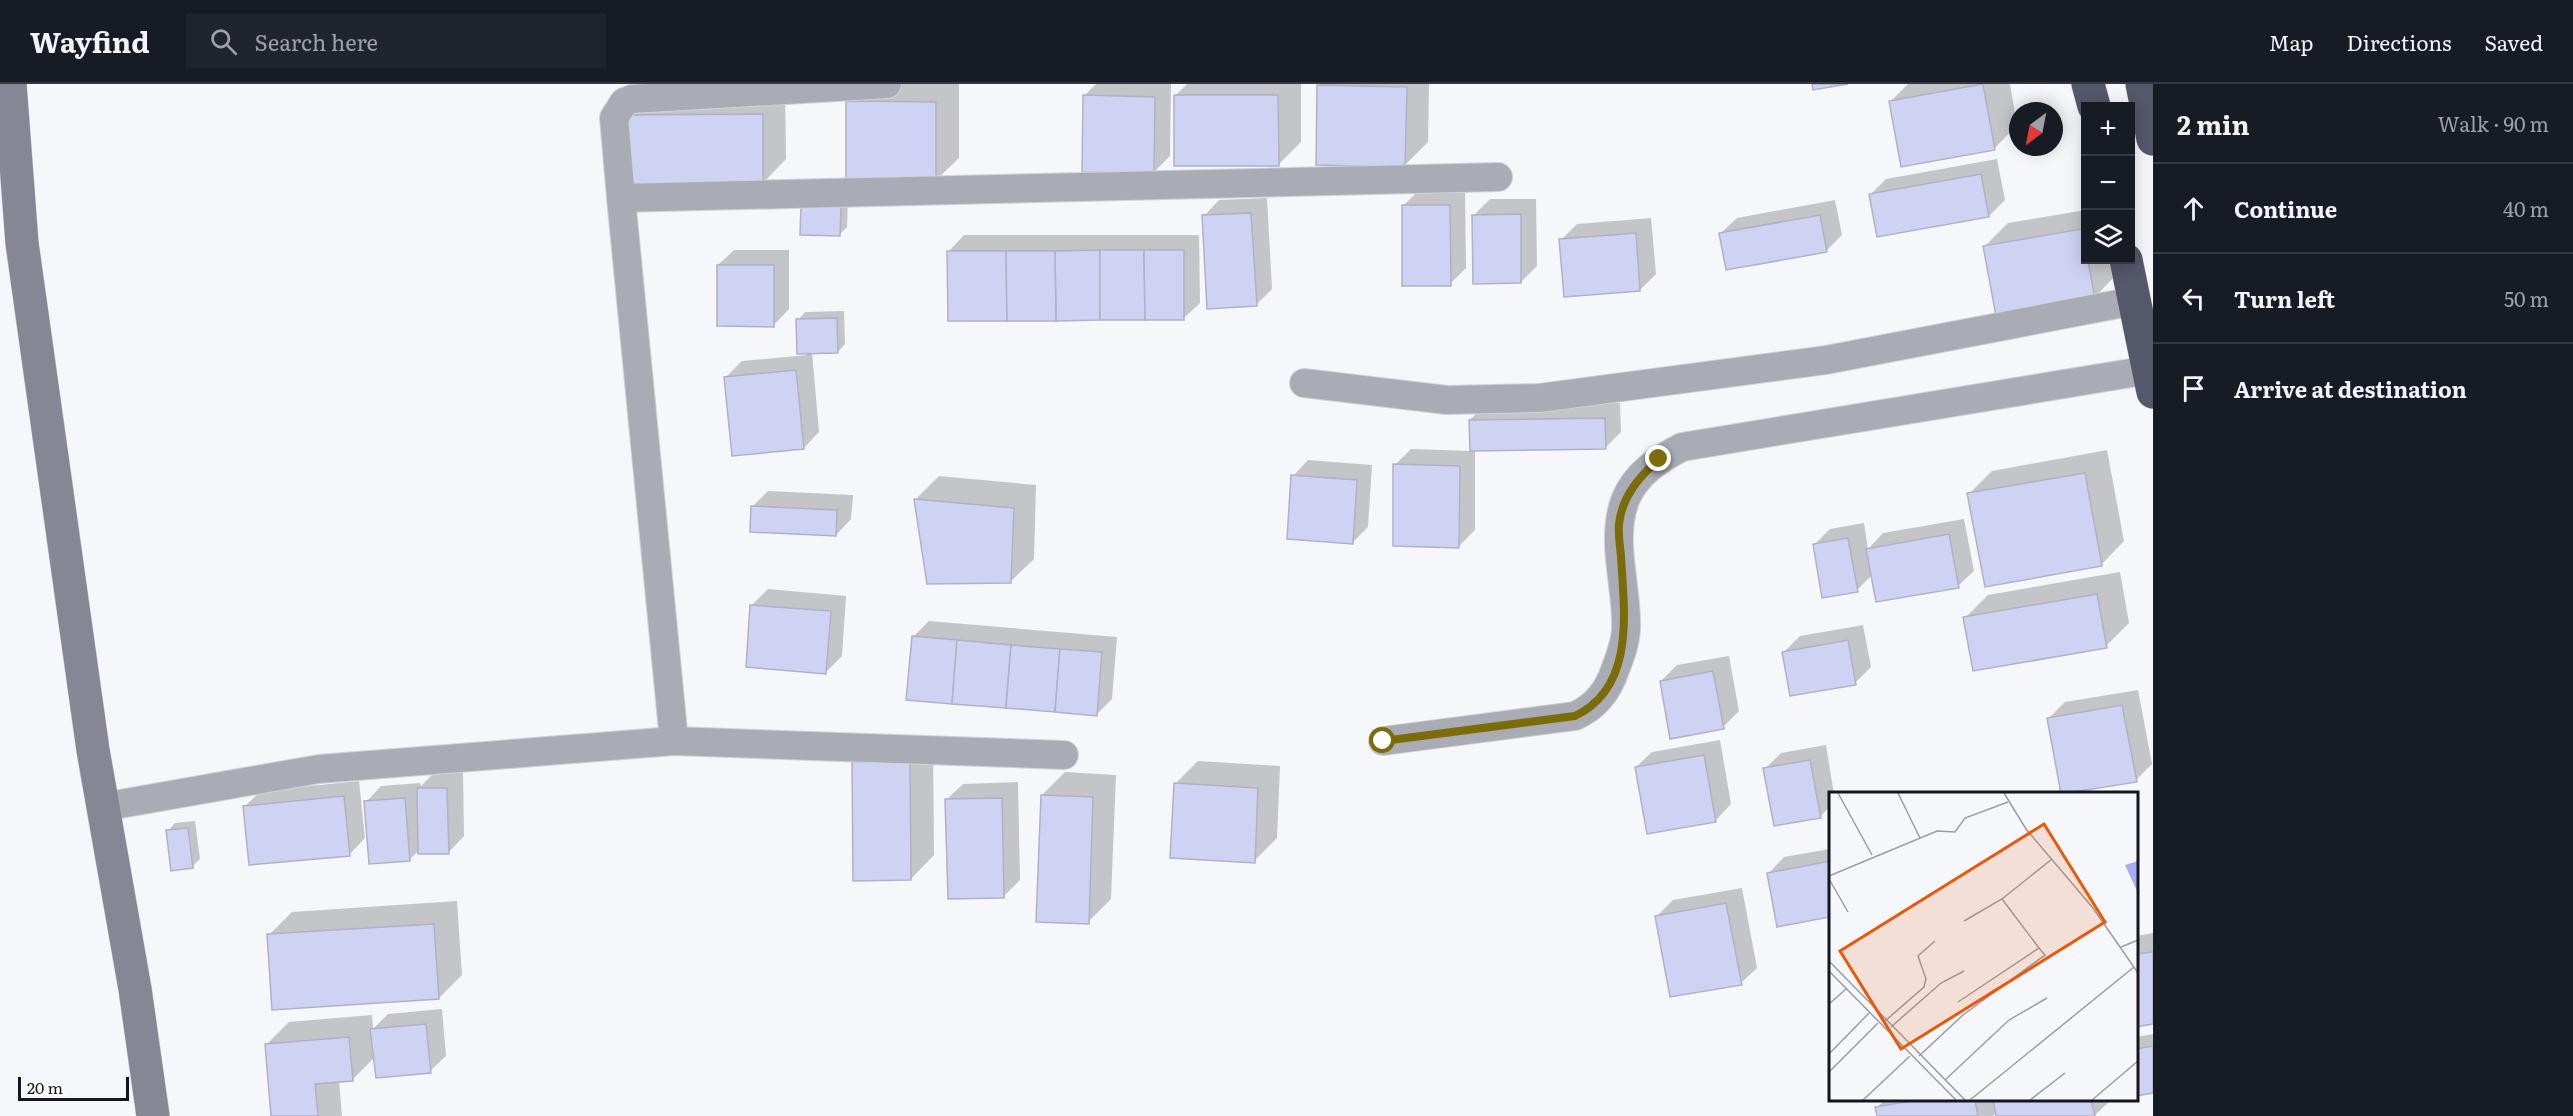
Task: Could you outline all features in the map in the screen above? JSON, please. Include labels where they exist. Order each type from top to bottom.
[{"type":"highway","points":[[2088,84],[2093,102]]},
{"type":"highway","points":[[2142,84],[2153,139]]},
{"type":"highway","points":[[2127,264],[2151,381]]},
{"type":"street","points":[[10,84],[22,243],[93,750],[135,989],[153,1116]]},
{"type":"street","points":[[675,741],[614,118],[624,102],[633,99],[887,84]]},
{"type":"street","points":[[621,198],[1498,177]]},
{"type":"street","points":[[1304,383],[1447,400],[1539,398],[1826,360],[2134,301]]},
{"type":"street","points":[[1383,741],[1575,716],[1587,710],[1606,690],[1622,652],[1626,630],[1619,524],[1627,497],[1640,477],[1659,459],[1682,447],[2151,381]]},
{"type":"street","points":[[103,807],[319,769],[675,741],[1064,755]]},
{"type":"building","points":[[1812,84],[1848,84],[1813,90]]},
{"type":"building","points":[[1983,84],[1995,150],[1901,167],[1889,101]]},
{"type":"building","points":[[1317,85],[1407,87],[1405,167],[1316,165]]},
{"type":"building","points":[[1083,95],[1155,97],[1154,173],[1082,172]]},
{"type":"building","points":[[1174,95],[1278,95],[1279,166],[1174,166]]},
{"type":"building","points":[[846,101],[936,102],[936,183],[846,182]]},
{"type":"building","points":[[763,114],[763,184],[628,186],[626,115]]},
{"type":"building","points":[[1981,174],[1989,217],[1877,237],[1869,194]]},
{"type":"building","points":[[801,205],[841,207],[840,236],[800,235]]},
{"type":"building","points":[[1402,205],[1450,205],[1451,286],[1402,286]]},
{"type":"building","points":[[1251,213],[1257,306],[1207,309],[1202,215]]},
{"type":"building","points":[[1521,214],[1521,283],[1473,284],[1472,215]]},
{"type":"building","points":[[1820,215],[1827,252],[1726,270],[1719,233]]},
{"type":"building","points":[[2081,229],[2081,264],[2088,264],[2095,299],[1996,316],[1983,246]]},
{"type":"building","points":[[1636,233],[1640,291],[1564,297],[1559,239]]},
{"type":"building","points":[[1100,250],[1100,320],[1056,321],[1055,251]]},
{"type":"building","points":[[1100,250],[1144,250],[1145,320],[1100,320]]},
{"type":"building","points":[[1144,250],[1184,250],[1184,320],[1145,320]]},
{"type":"building","points":[[947,251],[1006,251],[1007,321],[948,321]]},
{"type":"building","points":[[1006,251],[1055,251],[1056,321],[1007,321]]},
{"type":"building","points":[[717,265],[774,265],[774,327],[717,326]]},
{"type":"building","points":[[837,318],[838,353],[797,354],[796,319]]},
{"type":"building","points":[[796,370],[804,449],[732,456],[724,377]]},
{"type":"building","points":[[1605,418],[1606,449],[1470,451],[1469,420]]},
{"type":"building","points":[[1393,464],[1460,466],[1459,548],[1393,546]]},
{"type":"building","points":[[2085,473],[2102,566],[1985,587],[1967,493]]},
{"type":"building","points":[[1291,475],[1357,480],[1353,544],[1287,539]]},
{"type":"building","points":[[914,499],[1014,508],[1011,583],[927,584]]},
{"type":"building","points":[[751,506],[837,510],[836,536],[750,532]]},
{"type":"building","points":[[1949,534],[1959,588],[1876,602],[1866,549]]},
{"type":"building","points":[[1848,538],[1858,592],[1822,598],[1813,544]]},
{"type":"building","points":[[2097,594],[2107,648],[1973,671],[1963,617]]},
{"type":"building","points":[[750,605],[831,611],[826,674],[746,667]]},
{"type":"building","points":[[912,636],[957,640],[952,704],[906,700]]},
{"type":"building","points":[[957,640],[1011,645],[1006,708],[952,704]]},
{"type":"building","points":[[1848,640],[1856,685],[1790,696],[1782,652]]},
{"type":"building","points":[[1011,645],[1060,649],[1055,712],[1006,708]]},
{"type":"building","points":[[1060,649],[1102,652],[1097,716],[1055,712]]},
{"type":"building","points":[[1713,671],[1724,729],[1670,739],[1660,681]]},
{"type":"building","points":[[2122,705],[2137,782],[2061,792],[2047,718]]},
{"type":"building","points":[[1704,755],[1716,822],[1647,834],[1635,767]]},
{"type":"building","points":[[1810,760],[1821,818],[1774,826],[1763,768]]},
{"type":"building","points":[[852,762],[910,762],[911,880],[853,881]]},
{"type":"building","points":[[1174,783],[1258,788],[1255,863],[1170,858]]},
{"type":"building","points":[[417,788],[447,788],[449,854],[418,854]]},
{"type":"building","points":[[1041,795],[1093,797],[1089,924],[1036,922]]},
{"type":"building","points":[[344,796],[350,856],[249,865],[243,806]]},
{"type":"building","points":[[405,798],[410,861],[369,864],[364,801]]},
{"type":"building","points":[[1002,798],[1004,898],[948,899],[945,799]]},
{"type":"building","points":[[188,828],[193,868],[171,871],[166,830]]},
{"type":"building","points":[[1829,861],[1829,917],[1777,927],[1767,873]]},
{"type":"building","points":[[1726,903],[1742,985],[1670,997],[1655,916]]},
{"type":"building","points":[[434,924],[439,999],[272,1010],[267,934]]},
{"type":"building","points":[[2153,952],[2153,1024],[2138,1027],[2138,954]]},
{"type":"building","points":[[426,1024],[431,1073],[376,1078],[370,1029]]},
{"type":"building","points":[[349,1037],[353,1081],[315,1084],[318,1116],[271,1116],[265,1044]]},
{"type":"building","points":[[2153,1046],[2153,1093],[2138,1096],[2138,1049]]},
{"type":"building","points":[[1911,1101],[1975,1101],[1978,1116],[1877,1116],[1875,1107]]},
{"type":"building","points":[[1993,1101],[2091,1101],[2095,1116],[1996,1116]]},
{"type":"route","points":[[1383,741],[1575,716],[1587,710],[1606,690],[1622,652],[1626,630],[1619,524],[1627,497],[1640,477],[1659,459]]}]
